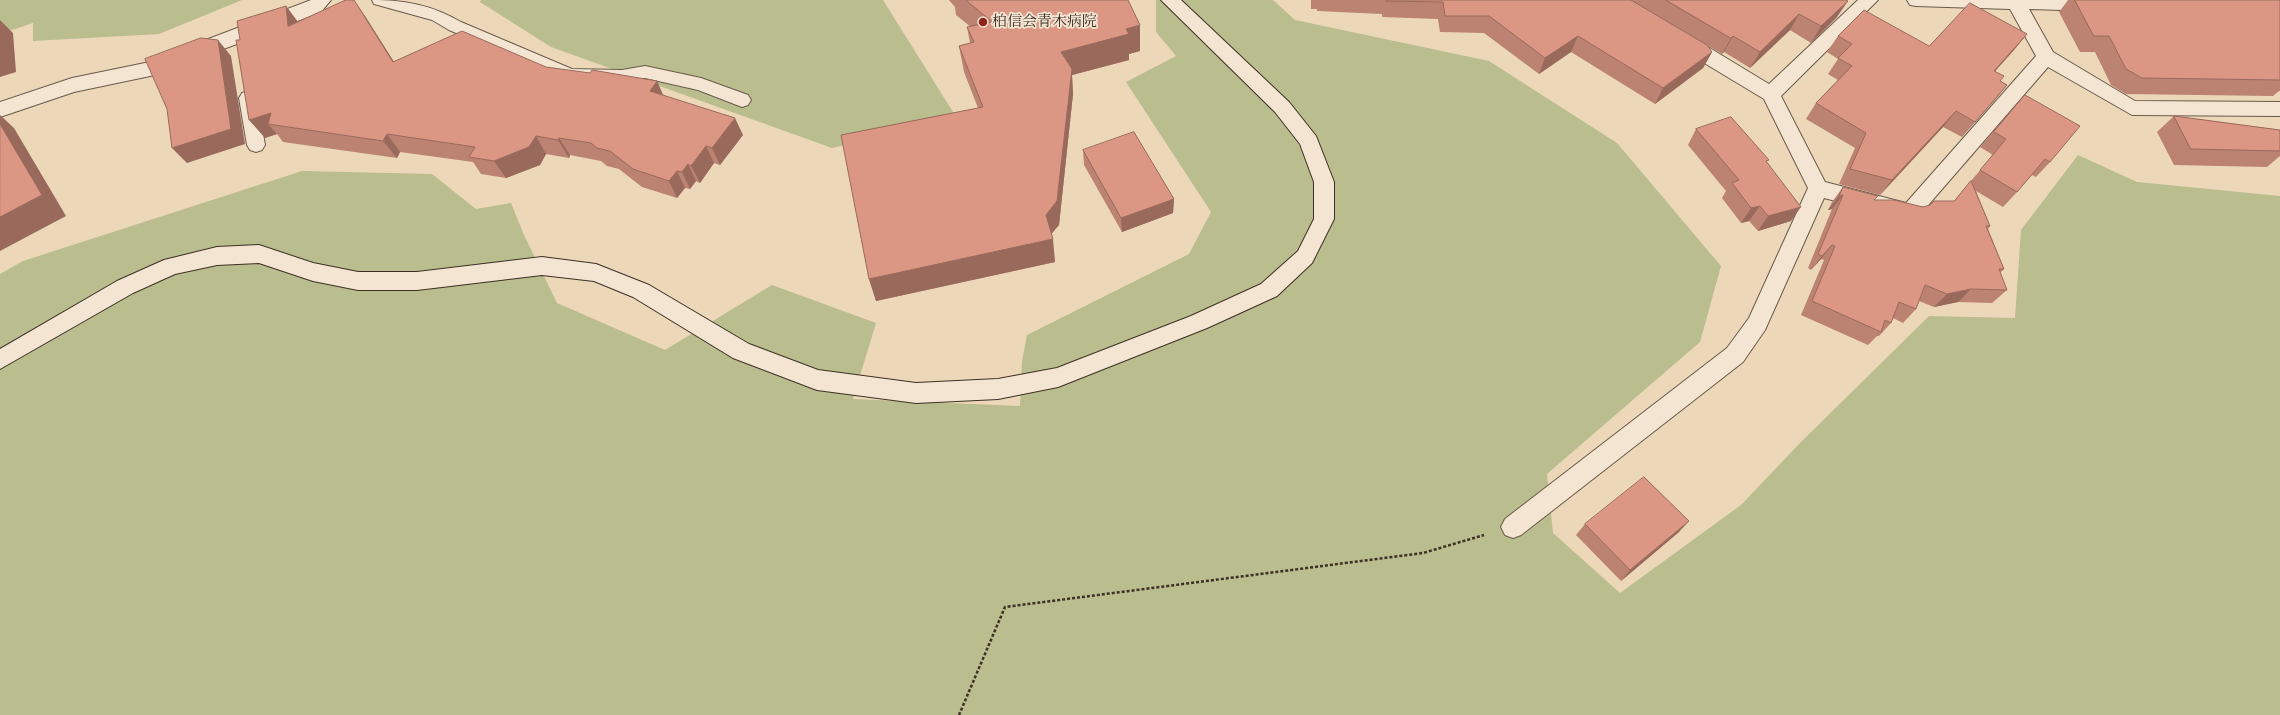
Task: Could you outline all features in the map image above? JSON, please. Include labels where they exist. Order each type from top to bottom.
[{"type":"street","points":[[0,110],[72,85],[148,70],[240,44],[315,7],[322,0]]},
{"type":"street","points":[[0,360],[125,287],[171,266],[217,256],[259,254],[313,272],[358,281],[417,281],[542,266],[596,273],[641,292],[741,351],[817,380],[916,393],[998,389],[1058,377],[1199,322],[1269,290],[1305,257],[1324,219],[1324,182],[1309,141],[1282,108],[1170,0]]},
{"type":"street","points":[[1771,94],[1869,0]]},
{"type":"street","points":[[1916,0],[2110,4]]},
{"type":"street","points":[[2016,3],[2046,57],[2132,108],[2280,109]]},
{"type":"street","points":[[1669,33],[1771,94],[1818,188],[1910,212],[2046,57]]},
{"type":"street","points":[[1513,527],[1705,380],[1735,355],[1757,324],[1818,188]]},
{"type":"lane","points":[[380,0],[438,16],[455,26],[570,75],[622,76],[645,72],[701,84],[742,100]]},
{"type":"lane","points":[[246,83],[256,145]]},
{"type":"path","points":[[959,715],[1005,607],[1423,553],[1513,527]]},
{"type":"green space","points":[[0,0],[242,0],[159,34],[33,41],[33,23],[0,34]]},
{"type":"green space","points":[[481,0],[883,0],[958,120],[832,148],[551,47],[480,2]]},
{"type":"green space","points":[[1156,0],[1273,0],[1295,20],[1489,61],[1617,143],[1721,266],[1700,342],[1547,474],[1553,533],[1620,593],[1741,505],[1800,443],[1929,316],[2015,318],[2021,230],[2078,155],[2137,182],[2280,196],[2280,715],[0,715],[0,274],[23,261],[302,171],[432,174],[476,209],[511,203],[524,235],[557,303],[665,350],[772,285],[876,323],[853,399],[1020,406],[1022,361],[1027,335],[1189,254],[1211,212],[1126,82],[1176,56],[1156,32]]},
{"type":"building","points":[[346,0],[354,0],[393,62],[462,31],[546,67],[590,73],[592,70],[657,81],[650,91],[735,118],[712,148],[706,146],[691,166],[688,164],[682,172],[677,171],[669,181],[633,169],[610,151],[597,148],[591,143],[559,138],[558,140],[536,136],[529,147],[494,161],[469,157],[475,147],[387,134],[383,141],[268,124],[271,113],[249,120],[236,40],[240,40],[237,21],[286,6],[288,26]]},
{"type":"building","points":[[966,0],[1128,0],[1140,25],[1126,29],[1129,34],[1061,52],[1072,69],[1057,201],[1046,215],[1053,239],[869,279],[841,135],[983,107],[959,46],[974,42],[967,27],[992,22]]},
{"type":"building","points":[[1386,0],[1631,0],[1707,45],[1712,52],[1663,88],[1578,36],[1545,58],[1489,16],[1445,16],[1443,2]]},
{"type":"building","points":[[1666,0],[1848,1],[1821,26],[1799,14],[1760,52],[1733,36],[1731,38]]},
{"type":"building","points":[[2075,0],[2280,0],[2280,80],[2142,78],[2126,69],[2109,36],[2094,36]]},
{"type":"building","points":[[1970,3],[2027,34],[1994,71],[2004,76],[2000,81],[2007,85],[1975,122],[1956,111],[1892,180],[1850,169],[1866,133],[1816,103],[1852,66],[1838,58],[1852,44],[1838,36],[1864,10],[1929,46]]},
{"type":"building","points":[[201,38],[218,40],[231,129],[172,148],[167,109],[145,59]]},
{"type":"building","points":[[2025,95],[2080,126],[2050,162],[2045,159],[2017,192],[1980,170],[2006,139],[1994,132]]},
{"type":"building","points":[[2174,116],[2280,130],[2280,151],[2191,149]]},
{"type":"building","points":[[1731,117],[1769,160],[1766,161],[1801,207],[1768,216],[1760,206],[1751,208],[1732,183],[1739,180],[1696,129]]},
{"type":"building","points":[[0,124],[42,195],[0,217]]},
{"type":"building","points":[[1134,132],[1174,199],[1121,218],[1083,150]]},
{"type":"building","points":[[1971,181],[1990,226],[1986,226],[2004,269],[1999,269],[2007,290],[1971,289],[1947,294],[1925,285],[1916,309],[1899,302],[1891,323],[1885,320],[1881,332],[1812,301],[1835,246],[1832,245],[1822,256],[1818,254],[1843,195],[1839,196],[1843,187],[1878,196],[1874,200],[1894,200],[1923,207],[1930,205],[1934,201],[1954,201]]},
{"type":"building","points":[[1644,477],[1689,521],[1630,570],[1585,524]]},
{"type":"place","name":"柏信会青木病院","points":[[983,22]]}]
